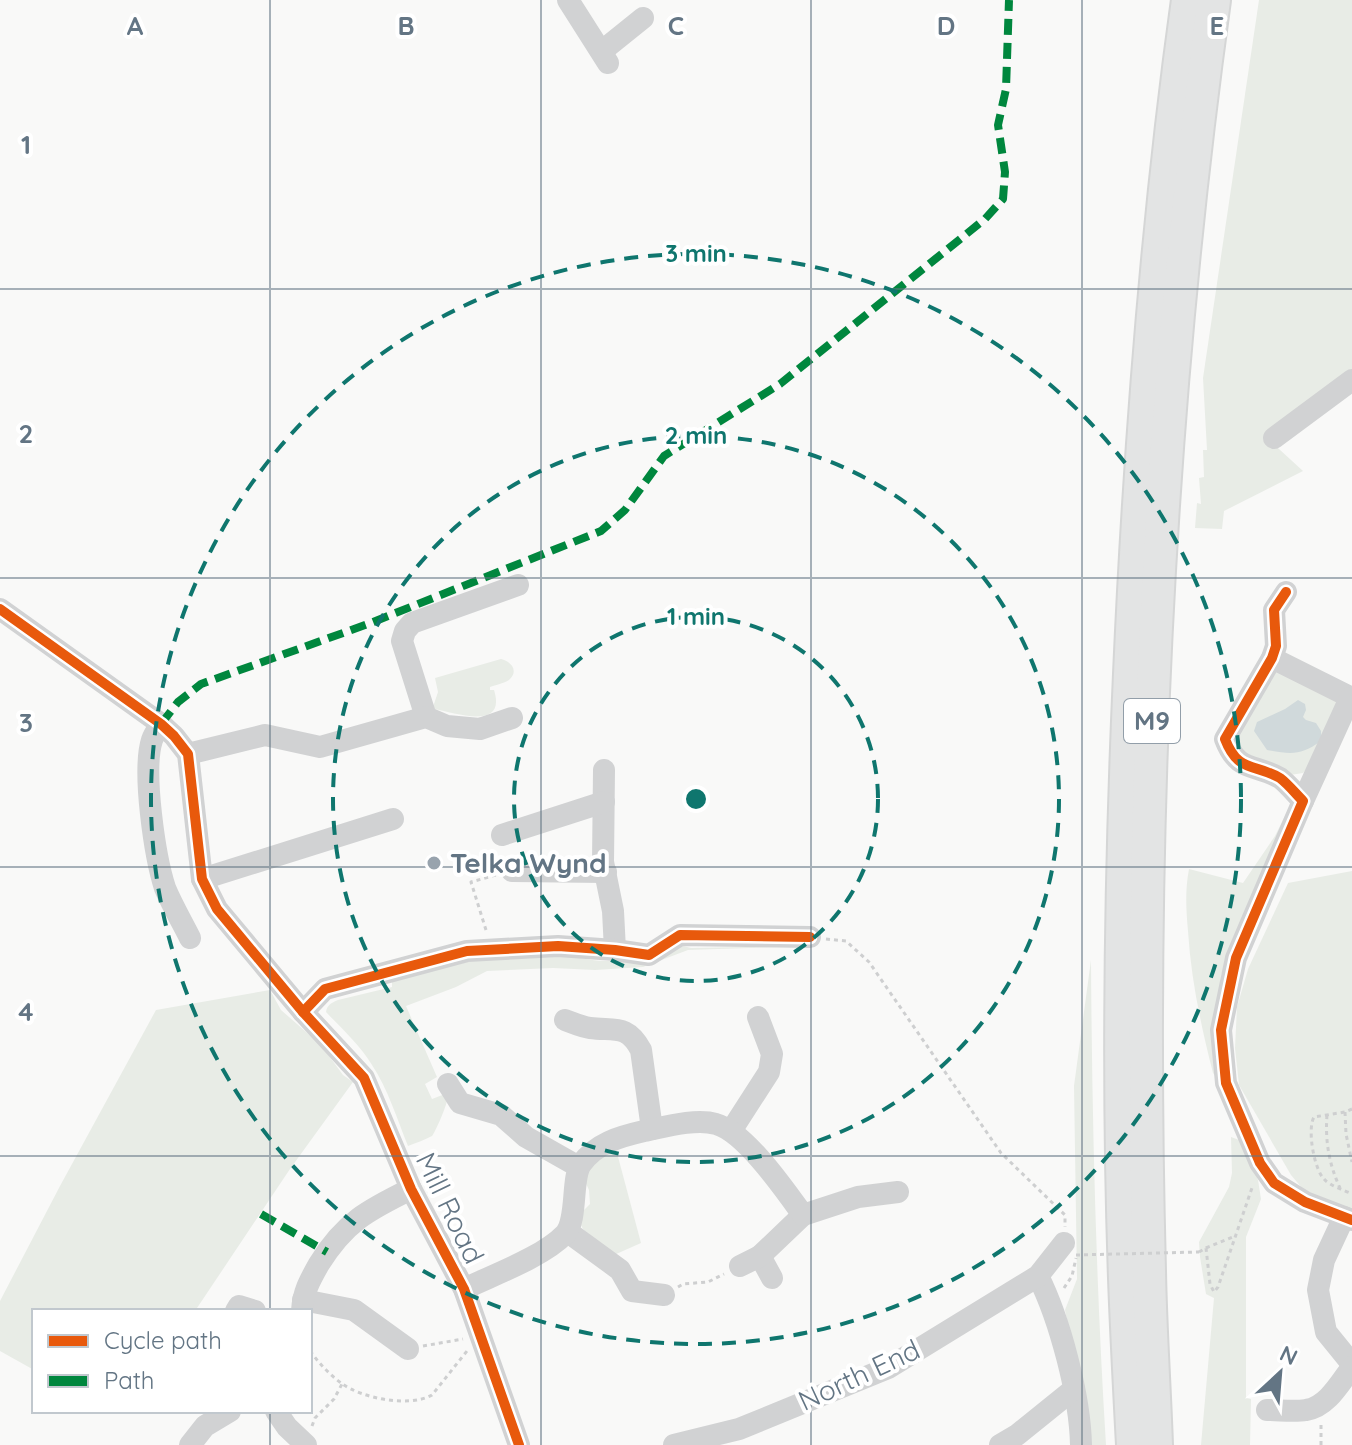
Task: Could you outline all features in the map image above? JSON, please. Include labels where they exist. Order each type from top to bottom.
[{"type":"highway","name":"M9","points":[[1133,1445],[1125,1275],[1121,1048],[1124,791],[1135,549],[1153,307],[1188,0]]},
{"type":"highway","name":"M9","points":[[1156,1445],[1149,1273],[1145,1031],[1149,790],[1160,549],[1179,308],[1214,0]]},
{"type":"street","points":[[575,3],[605,57],[643,18]]},
{"type":"street","points":[[1274,438],[1352,380]]},
{"type":"street","points":[[426,717],[402,641],[405,631],[412,623],[518,585]]},
{"type":"street","points":[[1260,593],[1280,601],[1276,646],[1225,739],[1231,755],[1247,766],[1280,779],[1303,801]]},
{"type":"street","points":[[0,609],[161,724],[183,745],[188,754],[202,879],[393,819]]},
{"type":"street","points":[[1267,1410],[1307,1410],[1321,1405],[1352,1366],[1326,1332],[1318,1290],[1324,1260],[1348,1218],[1305,1202],[1274,1183],[1260,1163],[1226,1083],[1221,1030],[1236,958],[1351,698],[1272,658]]},
{"type":"street","points":[[188,754],[265,735],[320,747],[426,717],[447,726],[480,729],[512,715]]},
{"type":"street","points":[[161,724],[152,738],[148,758],[149,792],[165,888],[190,938]]},
{"type":"street","points":[[604,770],[603,862],[613,911],[615,950]]},
{"type":"street","points":[[502,835],[604,802]]},
{"type":"street","points":[[512,871],[606,872]]},
{"type":"street","name":"Mill Road","points":[[202,879],[217,909],[303,1012],[364,1078],[411,1189],[464,1289],[519,1445]]},
{"type":"street","points":[[303,1012],[325,989],[467,951],[558,946],[649,955],[680,935],[810,937]]},
{"type":"street","points":[[731,1131],[769,1072],[772,1054],[758,1017]]},
{"type":"street","points":[[565,1020],[585,1027],[612,1028],[626,1032],[635,1039],[641,1050],[652,1129]]},
{"type":"street","points":[[448,1084],[455,1110],[501,1115],[526,1137],[579,1167]]},
{"type":"street","points":[[464,1289],[549,1248],[568,1232],[579,1167],[607,1141],[652,1129],[701,1121],[731,1131],[781,1184],[803,1215]]},
{"type":"street","points":[[871,1195],[872,1172]]},
{"type":"street","points":[[408,1349],[354,1310],[302,1305],[305,1289],[342,1231],[380,1204],[411,1189]]},
{"type":"street","points":[[772,1278],[750,1261],[803,1215],[858,1197],[898,1192]]},
{"type":"street","points":[[568,1232],[620,1270],[625,1299],[664,1295]]},
{"type":"street","name":"North End","points":[[674,1445],[739,1429],[888,1368],[1038,1276],[1070,1249]]},
{"type":"street","points":[[1038,1276],[1050,1299],[1074,1389],[1081,1445]]},
{"type":"street","points":[[1000,1445],[1074,1389]]},
{"type":"street","points":[[190,1445],[205,1426],[227,1413]]},
{"type":"street","points":[[277,1413],[287,1427],[308,1437]]},
{"type":"path","points":[[491,949],[471,882],[512,871]]},
{"type":"path","points":[[810,937],[846,941],[869,962],[1001,1153],[1065,1215],[1075,1265],[1063,1290],[1050,1299]]},
{"type":"path","points":[[1352,1109],[1314,1117],[1310,1123],[1311,1138],[1324,1180],[1352,1194]]},
{"type":"path","points":[[1345,1112],[1352,1162]]},
{"type":"path","points":[[1327,1115],[1327,1147],[1340,1188]]},
{"type":"path","points":[[1206,1248],[1210,1284],[1214,1292],[1260,1163]]},
{"type":"path","points":[[1070,1249],[1199,1252],[1235,1236]]},
{"type":"path","points":[[664,1295],[683,1284],[708,1282],[750,1261]]},
{"type":"path","points":[[408,1349],[479,1336]]},
{"type":"path","points":[[312,1354],[342,1384],[361,1394],[395,1401],[424,1399],[432,1395],[479,1336]]},
{"type":"path","points":[[308,1437],[315,1418],[334,1399],[342,1384]]},
{"type":"shaded area","points":[[1259,0],[1352,0],[1352,371],[1267,438],[1303,471],[1224,511],[1222,529],[1195,528],[1197,503],[1201,504],[1199,478],[1204,477],[1203,450],[1207,450],[1203,378]]},
{"type":"shaded area","points":[[501,659],[510,664],[514,672],[508,680],[490,687],[494,690],[496,703],[493,711],[477,716],[433,707],[438,692],[435,678]]},
{"type":"shaded area","points":[[1277,665],[1342,699],[1315,762],[1303,773],[1290,775],[1248,756],[1238,746],[1236,738]]},
{"type":"shaded area","points":[[1298,700],[1305,704],[1303,717],[1316,723],[1321,731],[1321,741],[1295,753],[1267,750],[1254,731],[1257,722]]},
{"type":"shaded area","points":[[1287,812],[1291,814],[1221,975],[1216,1016],[1218,1080],[1213,1073],[1204,1038],[1191,967],[1186,907],[1189,869],[1243,883],[1275,836]]},
{"type":"shaded area","points":[[1352,871],[1352,1212],[1308,1195],[1291,1175],[1239,1085],[1235,1048],[1237,1007],[1248,969],[1288,883]]},
{"type":"shaded area","points":[[679,945],[691,948],[808,946],[688,950],[643,967],[487,971],[406,1006],[437,1077],[425,1084],[432,1099],[445,1094],[447,1100],[432,1136],[408,1146],[378,1074],[362,1051],[326,1012],[328,1006],[336,1001],[392,987],[392,981],[471,961],[573,956],[615,961]]},
{"type":"shaded area","points":[[1091,960],[1095,1203],[1106,1445],[1084,1445],[1083,1401],[1065,1310],[1077,1279],[1074,1086]]},
{"type":"shaded area","points":[[270,990],[281,1010],[321,1045],[343,1075],[353,1082],[290,1169],[196,1309],[32,1309],[32,1369],[0,1351],[0,1301],[156,1010]]},
{"type":"shaded area","points":[[1231,1137],[1242,1141],[1258,1180],[1261,1199],[1246,1237],[1246,1398],[1251,1399],[1250,1445],[1201,1445],[1214,1298],[1206,1294],[1199,1242],[1229,1187],[1232,1173]]},
{"type":"shaded area","points":[[604,1153],[617,1153],[641,1243],[614,1255],[580,1223],[583,1211],[590,1204],[589,1190],[583,1177]]},
{"type":"marked path","points":[[161,724],[178,702],[201,684],[368,624],[601,531],[625,510],[664,456],[780,384],[985,219],[1003,199],[1005,172],[998,125],[1006,89],[1009,0]]},
{"type":"marked path","points":[[261,1214],[327,1252]]},
{"type":"cycle path","points":[[1286,592],[1274,610],[1276,646],[1272,658],[1225,739],[1241,762],[1280,778],[1303,801],[1236,958],[1221,1030],[1226,1083],[1260,1163],[1274,1183],[1305,1202],[1352,1220]]},
{"type":"cycle path","points":[[0,609],[161,724],[188,754],[202,879],[217,909],[303,1012],[364,1078],[411,1189],[464,1289],[519,1445]]},
{"type":"cycle path","points":[[303,1012],[325,989],[467,951],[558,946],[649,955],[680,935],[810,937]]},
{"type":"place","name":"Telka Wynd","points":[[434,863]]}]
